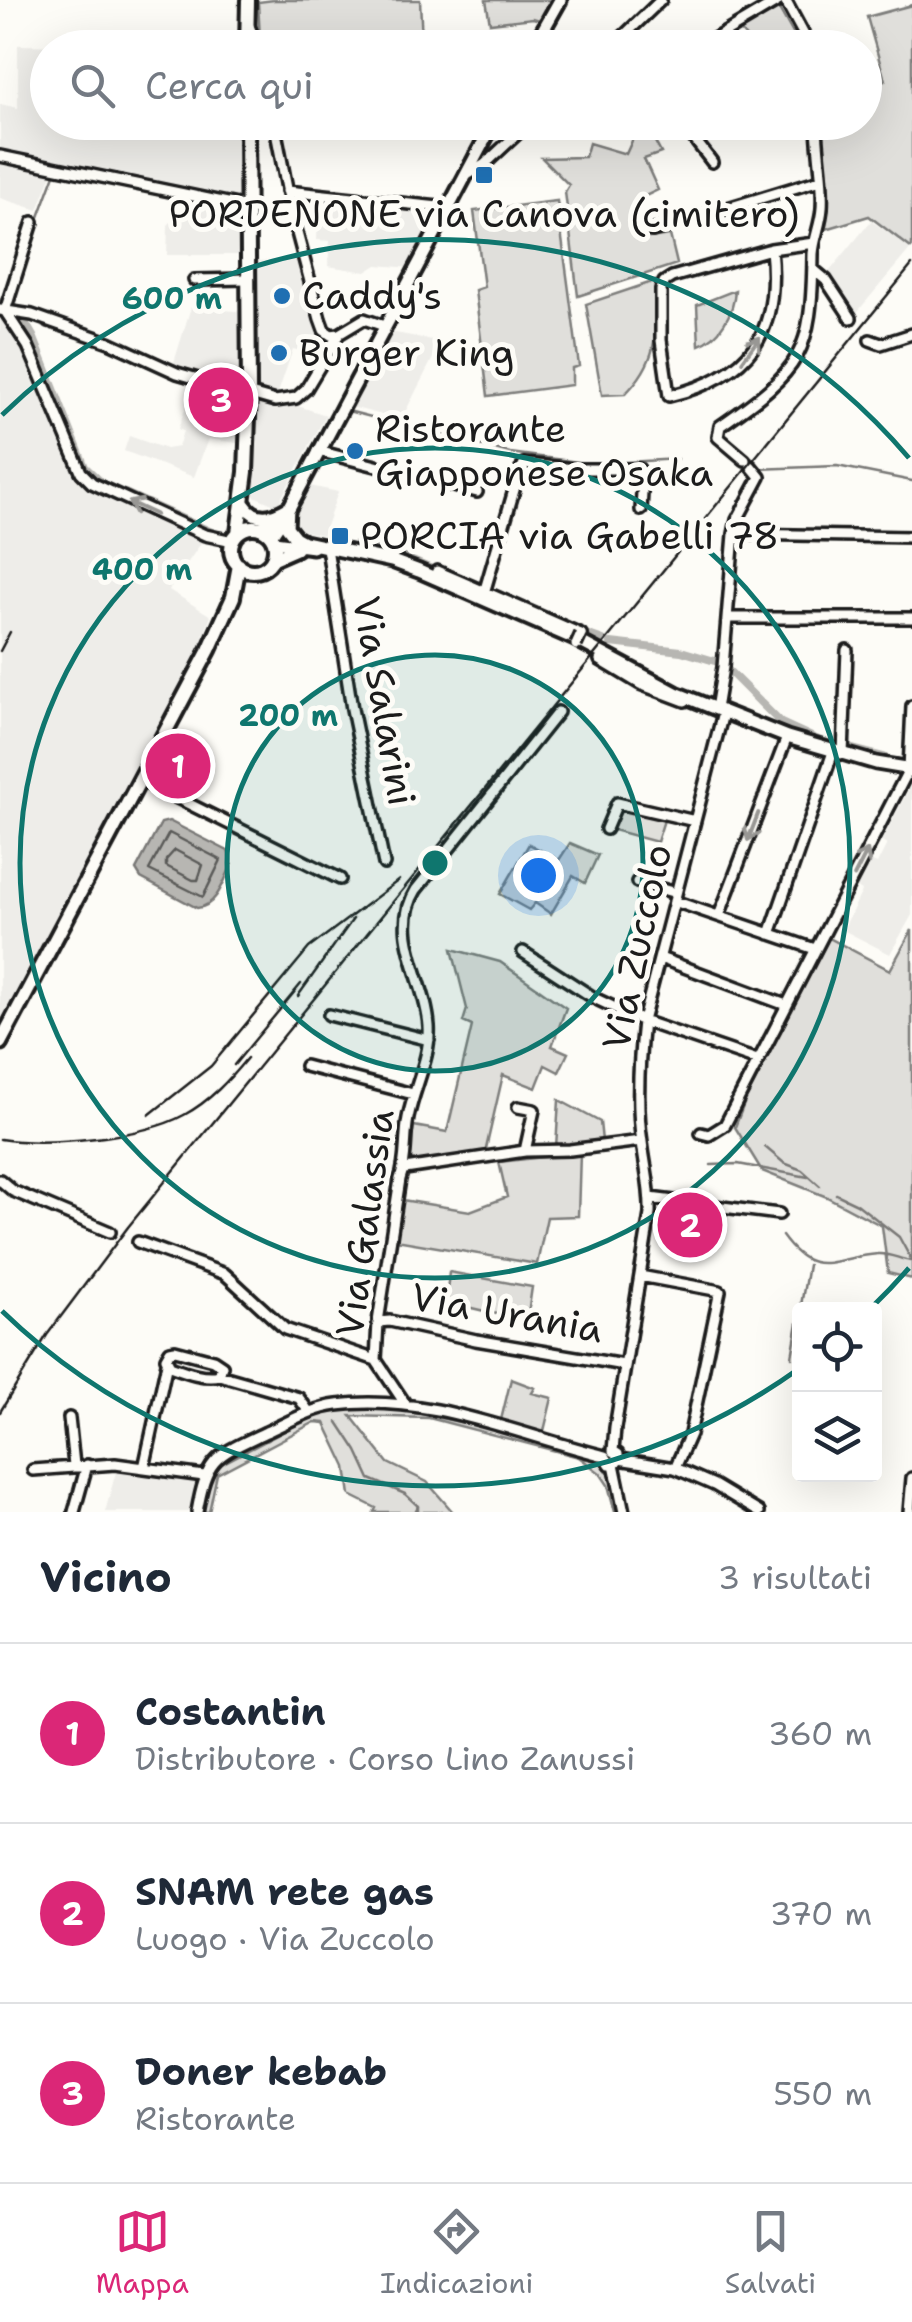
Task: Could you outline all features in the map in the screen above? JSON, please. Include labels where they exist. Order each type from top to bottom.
[{"type":"main road","points":[[248,0],[248,30]]},
{"type":"main road","points":[[543,30],[560,0]]},
{"type":"main road","points":[[0,1043],[209,650],[233,597],[239,565],[232,552],[244,485],[248,391],[247,140]]},
{"type":"main road","points":[[265,533],[288,508],[484,140]]},
{"type":"main road","points":[[244,485],[251,513],[274,515],[288,508]]},
{"type":"main road","points":[[246,505],[265,533],[272,558]]},
{"type":"main road","points":[[288,508],[290,532],[304,542],[392,561],[486,597],[653,682],[786,737],[911,769]]},
{"type":"main road","points":[[236,537],[265,533],[300,547],[325,548]]},
{"type":"main road","points":[[239,565],[255,570],[300,547]]},
{"type":"main road","points":[[233,597],[255,570]]},
{"type":"street","points":[[630,30],[661,0]]},
{"type":"street","points":[[730,30],[783,0],[800,30]]},
{"type":"street","points":[[248,24],[250,30]]},
{"type":"street","points":[[277,140],[308,279],[324,330],[338,334],[364,318],[384,326]]},
{"type":"street","points":[[465,176],[510,140]]},
{"type":"street","points":[[694,140],[712,162]]},
{"type":"street","points":[[818,140],[822,206],[814,243],[812,317],[798,356],[770,392],[720,426],[718,438],[751,466],[759,484],[737,520],[734,534],[912,537]]},
{"type":"street","points":[[0,156],[248,207]]},
{"type":"street","points":[[652,231],[820,180]]},
{"type":"street","points":[[287,191],[448,208]]},
{"type":"street","points":[[32,222],[5,308],[28,346],[81,472],[92,483],[205,535],[236,537]]},
{"type":"street","points":[[772,249],[772,300],[757,343],[746,358],[719,380],[669,396],[662,340],[664,282],[772,249],[814,243]]},
{"type":"street","points":[[814,270],[826,280],[852,318]]},
{"type":"street","points":[[194,280],[248,279]]},
{"type":"street","points":[[5,308],[109,342],[176,373],[275,401],[296,398],[306,390],[338,334]]},
{"type":"street","points":[[870,340],[881,344],[912,334]]},
{"type":"street","points":[[318,450],[477,492]]},
{"type":"street","points":[[486,597],[581,634],[576,645],[486,606],[486,597],[518,473],[526,464],[563,469],[640,468],[641,510]]},
{"type":"street","name":"Via Zuccolo","points":[[624,1512],[613,1458],[650,1198],[641,1141],[643,1021],[720,711],[734,534]]},
{"type":"street","name":"Via Salarini","points":[[325,548],[352,709],[384,864]]},
{"type":"street","points":[[727,618],[912,618]]},
{"type":"street","points":[[770,934],[842,749],[847,650]]},
{"type":"street","points":[[600,660],[672,698],[703,704]]},
{"type":"street","points":[[701,1134],[709,1136],[725,1125],[911,769],[912,706]]},
{"type":"street","name":"Via Galassia","points":[[376,1360],[378,1322],[400,1179],[405,1169],[406,1128],[430,1040],[424,995],[406,934],[404,920],[409,900],[558,712]]},
{"type":"street","points":[[719,916],[786,737]]},
{"type":"street","points":[[141,780],[340,879]]},
{"type":"street","points":[[606,829],[618,803],[695,821]]},
{"type":"street","points":[[638,882],[719,916],[815,949]]},
{"type":"street","points":[[523,952],[594,998],[643,1021],[757,1060]]},
{"type":"street","points":[[660,958],[786,1005]]},
{"type":"street","points":[[329,1014],[430,1040]]},
{"type":"street","name":"Via Galassia","points":[[305,1066],[413,1094]]},
{"type":"street","points":[[518,1107],[534,1110],[525,1152]]},
{"type":"street","points":[[405,1169],[641,1141]]},
{"type":"street","points":[[0,1180],[25,1197],[110,1232]]},
{"type":"street","points":[[650,1198],[779,1214]]},
{"type":"street","points":[[138,1242],[226,1274],[284,1328],[376,1360],[406,1405]]},
{"type":"street","points":[[640,1276],[720,1292],[690,1434],[675,1468]]},
{"type":"street","name":"Via Urania","points":[[378,1322],[390,1321],[476,1340],[624,1364]]},
{"type":"street","points":[[144,1468],[170,1351],[220,1362],[219,1375]]},
{"type":"street","points":[[167,1363],[299,1398],[310,1412]]},
{"type":"street","points":[[197,1512],[204,1476],[210,1465],[227,1452],[310,1412],[336,1405],[406,1405],[613,1458],[675,1468],[760,1512]]},
{"type":"street","points":[[69,1418],[74,1465]]},
{"type":"street","points":[[74,1512],[87,1465]]},
{"type":"street","points":[[32,1470],[87,1465],[204,1476]]},
{"type":"street","points":[[909,1512],[912,1478]]},
{"type":"shaded area","points":[[420,0],[421,30],[260,30],[258,2]]},
{"type":"shaded area","points":[[486,0],[553,0],[543,21],[533,18],[490,23]]},
{"type":"shaded area","points":[[912,5],[911,248],[869,216],[826,229],[823,140],[882,140],[882,30],[871,30],[867,17]]},
{"type":"shaded area","points":[[778,7],[791,30],[740,30]]},
{"type":"shaded area","points":[[18,45],[30,45],[30,140],[245,140],[246,255],[167,255],[168,225],[180,213],[183,201],[52,174],[38,210],[0,198],[0,104],[18,108]]},
{"type":"shaded area","points":[[632,140],[654,140],[661,153],[644,159],[658,190],[635,201],[648,238],[670,235],[677,264],[578,296],[565,192],[569,185],[542,158],[585,157],[589,143],[626,154]]},
{"type":"shaded area","points":[[329,200],[443,212],[412,268],[377,265],[366,272],[328,266],[330,241],[317,240],[318,219],[328,219]]},
{"type":"shaded area","points":[[557,201],[579,366],[572,368],[572,385],[488,396],[475,290],[484,287],[474,211]]},
{"type":"shaded area","points":[[871,221],[911,248],[853,317],[825,277]]},
{"type":"shaded area","points":[[302,260],[318,319],[334,337],[322,357],[293,349],[276,399],[326,415],[277,506],[245,492],[250,261]]},
{"type":"shaded area","points":[[655,281],[654,341],[645,368],[625,394],[602,395],[586,304]]},
{"type":"shaded area","points":[[735,290],[724,323],[713,337],[699,345],[697,305]]},
{"type":"shaded area","points":[[191,307],[246,312],[245,444],[208,439],[194,477],[124,451],[129,436],[166,449],[178,447],[183,431],[178,429],[196,378],[172,369]]},
{"type":"shaded area","points":[[0,318],[20,340],[33,364],[76,471],[85,482],[98,492],[198,537],[201,543],[169,590],[211,616],[194,662],[0,1023]]},
{"type":"shaded area","points":[[385,331],[438,341],[401,420],[344,405]]},
{"type":"shaded area","points":[[310,486],[338,492],[323,535],[293,529],[293,515]]},
{"type":"shaded area","points":[[912,783],[912,915],[890,954],[843,930],[862,891],[857,888],[870,861],[877,864],[887,844],[882,841]]},
{"type":"shaded area","points":[[619,805],[665,817],[657,842],[609,829]]},
{"type":"shaded area","points":[[570,843],[598,855],[585,883],[573,876],[551,914],[535,903],[529,910],[500,894],[529,844],[559,860]]},
{"type":"shaded area","points":[[912,930],[912,1279],[888,1273],[882,1226],[827,1197],[762,1171],[735,1127],[829,938],[890,970]]},
{"type":"shaded area","points":[[452,949],[500,962],[566,1008],[552,1046],[568,1053],[559,1072],[545,1065],[536,1088],[503,1075],[485,1153],[414,1162],[408,1157],[414,1126],[447,1132],[472,1026],[463,1022],[467,1009]]},
{"type":"shaded area","points":[[559,1100],[600,1122],[602,1141],[556,1147]]},
{"type":"shaded area","points":[[580,1153],[578,1216],[547,1217],[537,1264],[396,1240],[402,1200],[470,1211],[507,1197],[499,1162]]},
{"type":"shaded area","points":[[449,1272],[532,1287],[527,1321],[446,1302]]},
{"type":"shaded area","points":[[511,1379],[535,1388],[532,1393],[552,1398],[543,1435],[500,1424]]},
{"type":"shaded area","points":[[397,1409],[484,1427],[601,1463],[609,1474],[619,1512],[615,1512],[608,1485],[600,1473],[579,1457],[429,1418],[351,1416],[388,1463],[427,1482],[453,1512],[418,1512],[418,1506],[415,1512],[374,1512],[376,1508],[350,1495],[346,1467],[325,1423],[315,1422],[217,1474],[209,1512],[202,1512],[209,1476],[216,1467],[315,1415],[334,1410]]},
{"type":"shaded area","points":[[117,1468],[200,1479],[194,1512],[105,1512]]},
{"type":"water","points":[[169,821],[228,851],[232,864],[219,892],[204,906],[197,908],[141,878],[136,870],[161,823]]},
{"type":"waterway","points":[[36,225],[55,174]]},
{"type":"waterway","points":[[23,319],[85,467],[103,484]]},
{"type":"waterway","points":[[348,411],[510,453],[593,464],[678,459]]},
{"type":"waterway","points":[[756,469],[837,466],[912,481]]},
{"type":"waterway","points":[[125,493],[226,535]]},
{"type":"waterway","points":[[280,536],[284,537]]},
{"type":"waterway","points":[[357,543],[434,570]]},
{"type":"waterway","points":[[586,634],[603,640]]},
{"type":"waterway","points":[[611,643],[681,651],[718,662]]},
{"type":"waterway","points":[[728,670],[781,723],[818,740],[884,757]]},
{"type":"waterway","points":[[765,1147],[820,1186]]},
{"type":"waterway","points":[[711,1165],[738,1164],[808,1177]]},
{"type":"waterway","points":[[836,1194],[857,1204],[899,1237],[912,1261]]},
{"type":"waterway","points":[[782,1236],[793,1250],[815,1262],[882,1254],[910,1261]]},
{"type":"waterway","points":[[802,1302],[808,1265]]},
{"type":"waterway","points":[[338,1422],[370,1479],[405,1494],[418,1506],[416,1512]]},
{"type":"railway","points":[[0,1412],[47,1335],[128,1227],[912,265]]},
{"type":"railway","points":[[0,651],[10,632]]},
{"type":"railway","points":[[149,1115],[211,1066],[309,948],[399,880]]},
{"type":"railway","points":[[298,996],[353,919]]},
{"type":"railway","points":[[234,1065],[301,984]]},
{"type":"railway","points":[[0,1139],[94,1138],[166,1123],[211,1097],[247,1058]]},
{"type":"place","name":"PORDENONE via Canova (cimitero)","points":[[484,175]]},
{"type":"place","name":"Caddy's","points":[[282,296]]},
{"type":"place","name":"Burger King","points":[[279,353]]},
{"type":"place","name":"Doner kebab","points":[[221,400]]},
{"type":"place","name":"Ristorante Giapponese Osaka","points":[[355,451]]},
{"type":"place","name":"PORCIA via Gabelli 78","points":[[340,536]]},
{"type":"place","name":"Costantin","points":[[178,766]]},
{"type":"place","name":"SNAM rete gas","points":[[690,1225]]}]
